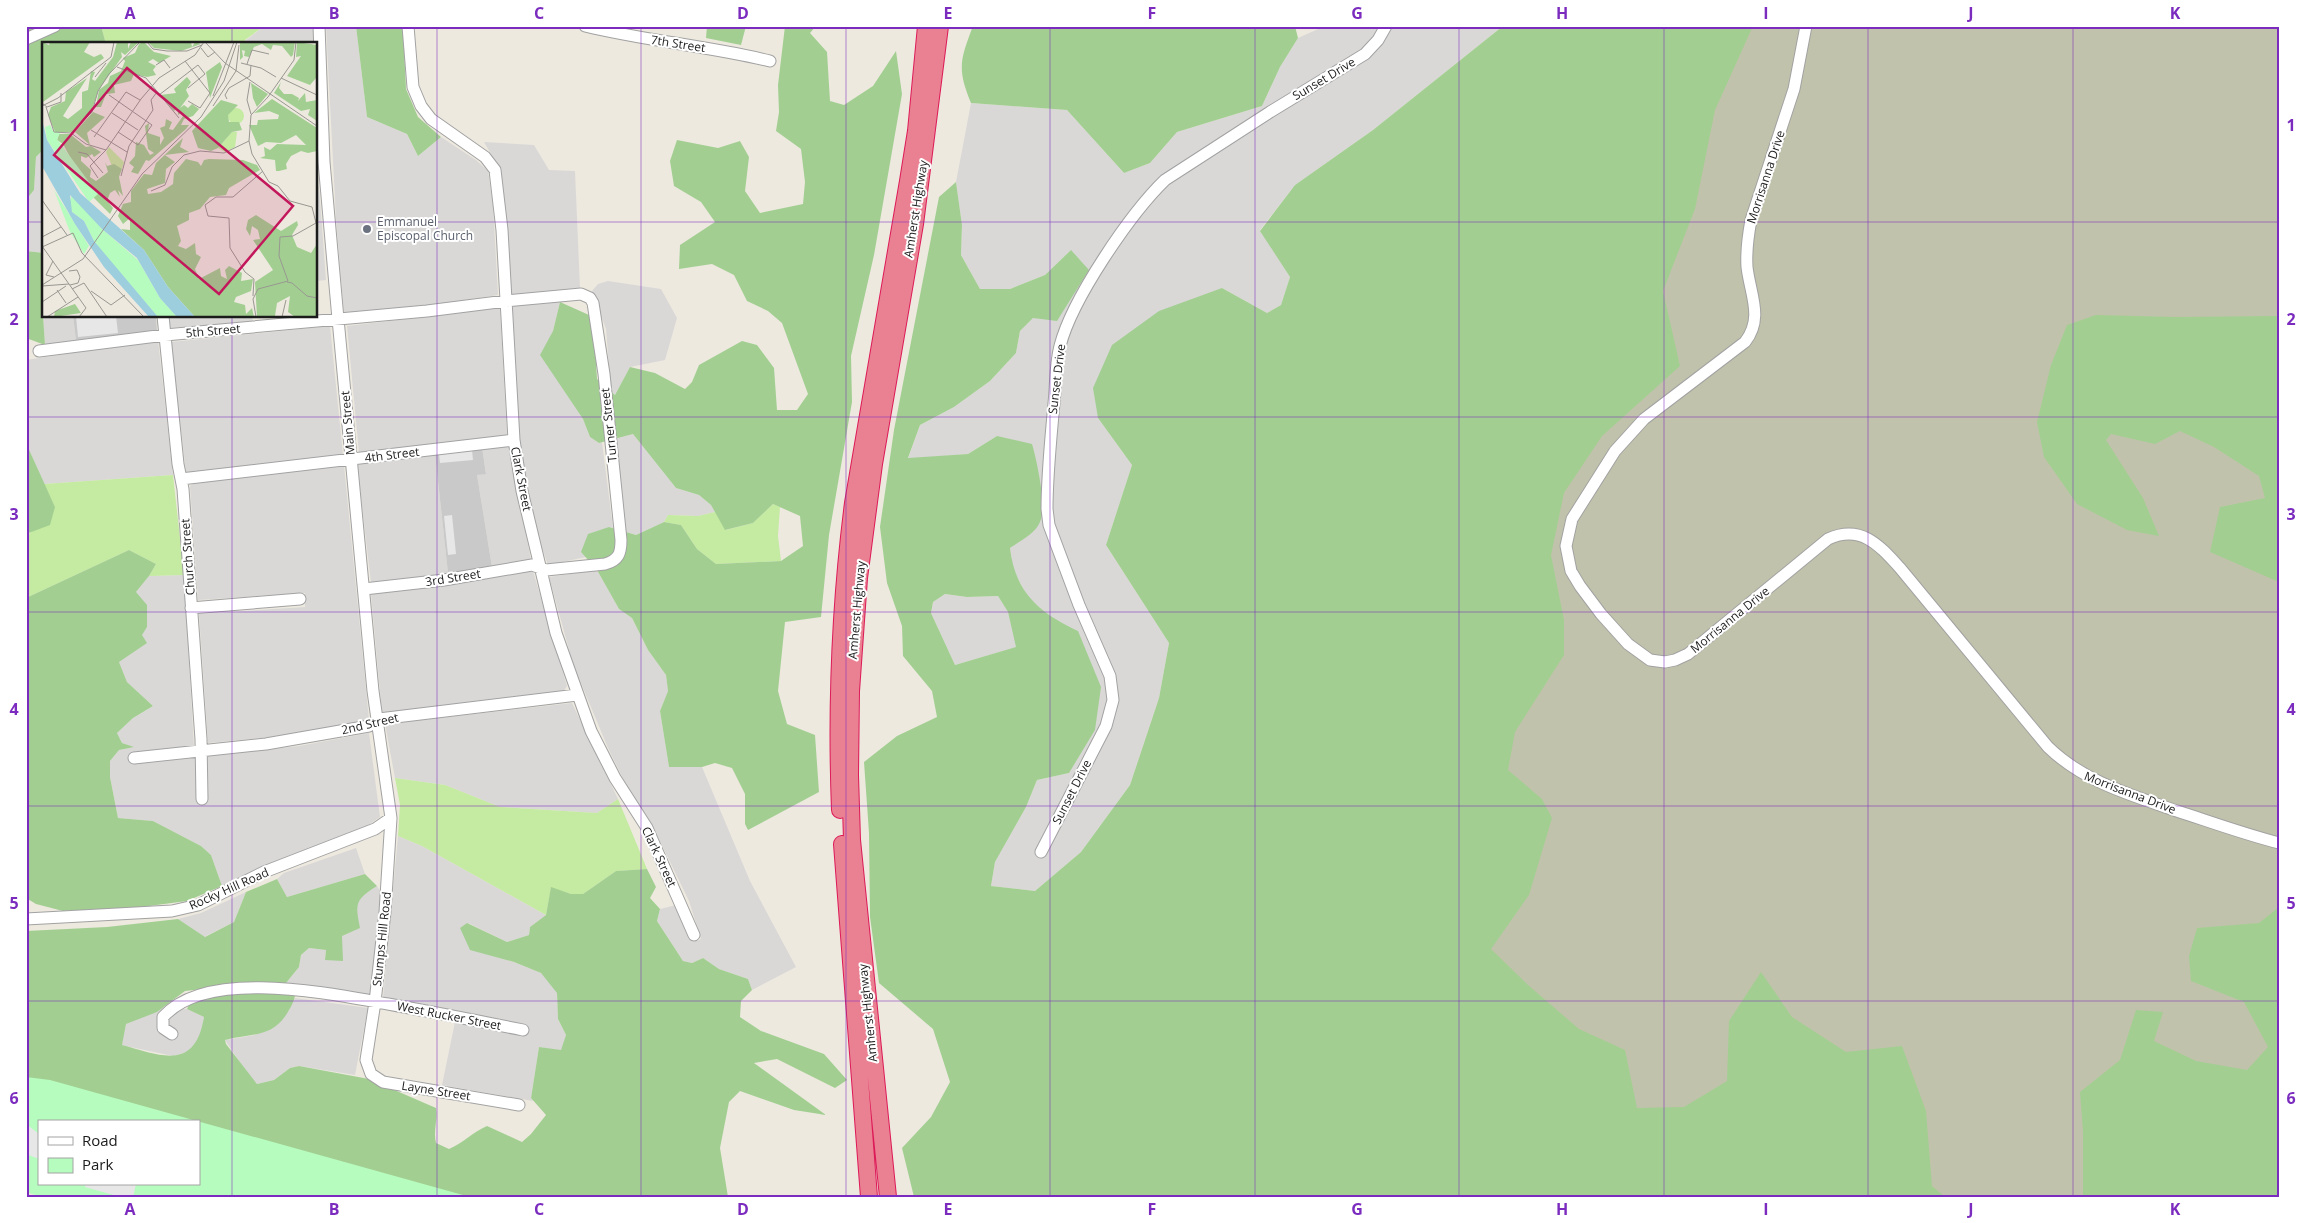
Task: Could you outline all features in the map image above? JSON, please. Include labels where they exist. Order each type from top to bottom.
[{"type":"highway","name":"Amherst Highway","points":[[869,1197],[841,835],[838,771],[841,622],[853,503],[912,156],[926,26]]},
{"type":"highway","name":"Amherst Highway","points":[[888,1197],[852,840],[850,776],[851,692],[859,578],[874,464],[915,224],[940,26]]},
{"type":"street","points":[[26,39],[55,26]]},
{"type":"street","name":"Main Street","points":[[319,26],[321,182],[338,319],[376,721],[391,818]]},
{"type":"street","name":"Clark Street","points":[[408,26],[413,87],[421,106],[431,119],[485,157],[495,170],[502,230],[514,440],[522,491],[556,633],[577,695],[592,731],[615,778],[647,828],[694,936]]},
{"type":"street","name":"7th Street","points":[[585,26],[619,35],[737,53],[770,61]]},
{"type":"street","name":"Sunset Drive","points":[[1040,852],[1106,726],[1113,700],[1110,676],[1079,605],[1049,525],[1047,509],[1057,362],[1065,330],[1077,306],[1122,233],[1152,193],[1165,180],[1270,112],[1365,54],[1378,40],[1386,26]]},
{"type":"street","name":"Morrisanna Drive","points":[[1806,26],[1794,89],[1751,220],[1748,236],[1748,270],[1755,306],[1754,328],[1745,342],[1644,420],[1615,451],[1572,519],[1567,533],[1567,558],[1580,586],[1628,644],[1638,653],[1656,661],[1675,660],[1688,654],[1718,631],[1828,539],[1847,534],[1866,537],[1886,553],[1900,568],[2048,747],[2069,765],[2092,780],[2150,802],[2279,843]]},
{"type":"street","name":"Turner Street","points":[[506,301],[580,294],[590,298],[593,303],[604,374],[621,552],[613,562],[605,564],[540,569]]},
{"type":"street","name":"5th Street","points":[[39,351],[165,335],[427,311],[506,301]]},
{"type":"street","name":"Church Street","points":[[162,318],[181,479],[201,750],[202,799]]},
{"type":"street","name":"4th Street","points":[[181,479],[514,440]]},
{"type":"street","name":"3rd Street","points":[[364,589],[444,580],[532,565],[540,569]]},
{"type":"street","points":[[191,608],[300,599]]},
{"type":"street","name":"2nd Street","points":[[134,758],[284,742],[369,726],[376,721],[577,695]]},
{"type":"street","name":"Rocky Hill Road","points":[[26,919],[154,913],[187,908],[264,872],[376,829],[391,818]]},
{"type":"street","name":"Stumps Hill Road","points":[[366,1060],[375,1002],[386,903],[391,818]]},
{"type":"street","name":"West Rucker Street","points":[[172,1034],[163,1028],[164,1017],[192,997],[204,993],[280,987],[375,1002],[523,1030]]},
{"type":"street","name":"Layne Street","points":[[366,1060],[371,1074],[383,1082],[519,1105]]},
{"type":"shaded area","points":[[264,26],[313,26],[314,42],[245,41]]},
{"type":"shaded area","points":[[326,26],[356,26],[367,117],[407,134],[418,156],[441,137],[476,160],[488,171],[493,205],[498,295],[344,314],[336,219]]},
{"type":"shaded area","points":[[1325,26],[1503,26],[1373,130],[1295,185],[1260,230],[1290,277],[1281,305],[1267,313],[1222,288],[1098,418],[1132,465],[1106,545],[1169,643],[1159,698],[1130,785],[1081,852],[1035,891],[991,886],[995,862],[1026,807],[1037,780],[1069,773],[1078,631],[1058,622],[1029,599],[1013,570],[1010,548],[1034,531],[997,436],[968,454],[908,459],[920,425],[954,407],[990,381],[1016,353],[1020,331],[1033,318],[1071,250],[1045,275],[1010,289],[980,289],[961,255],[962,225],[956,182],[971,103],[1067,110],[1124,173],[1150,163],[1177,132],[1262,106],[1280,67],[1298,38]]},
{"type":"shaded area","points":[[1709,26],[2279,26],[2279,1197],[1228,1197]]},
{"type":"shaded area","points":[[484,142],[534,145],[549,170],[575,171],[580,288],[510,296],[499,168]]},
{"type":"shaded area","points":[[42,151],[42,253],[26,251],[26,200],[34,190],[36,157]]},
{"type":"shaded area","points":[[318,186],[319,186],[326,280],[318,281]]},
{"type":"shaded area","points":[[608,281],[661,289],[677,318],[665,360],[630,367],[615,395],[611,391],[606,329],[592,291],[598,284]]},
{"type":"shaded area","points":[[560,302],[553,331],[541,355],[583,419],[590,437],[599,443],[602,442],[613,528],[609,527],[581,552],[586,557],[548,565],[536,531],[521,462],[510,303]]},
{"type":"shaded area","points":[[500,308],[507,435],[359,453],[347,326]]},
{"type":"shaded area","points":[[43,318],[73,318],[76,340],[45,345]]},
{"type":"shaded area","points":[[73,318],[156,318],[157,331],[76,340]]},
{"type":"shaded area","points":[[76,318],[116,318],[118,333],[78,337]]},
{"type":"shaded area","points":[[170,318],[252,318],[253,321],[170,328]]},
{"type":"shaded area","points":[[330,326],[343,455],[186,473],[171,342]]},
{"type":"shaded area","points":[[158,340],[173,475],[44,484],[26,443],[26,360]]},
{"type":"shaded area","points":[[633,434],[676,488],[699,495],[711,505],[715,512],[698,516],[668,515],[664,522],[636,535],[622,531],[614,439]]},
{"type":"shaded area","points":[[482,447],[509,447],[531,560],[492,567],[477,475],[486,473]]},
{"type":"shaded area","points":[[482,447],[486,474],[477,475],[492,567],[448,573],[435,453]]},
{"type":"shaded area","points":[[472,450],[473,460],[440,463],[439,454]]},
{"type":"shaded area","points":[[435,453],[448,573],[371,583],[357,463]]},
{"type":"shaded area","points":[[344,465],[369,720],[282,736],[208,743],[199,614],[305,607],[305,593],[198,600],[190,486],[196,482]]},
{"type":"shaded area","points":[[452,515],[456,554],[448,555],[444,516]]},
{"type":"shaded area","points":[[597,570],[619,609],[632,618],[648,650],[666,675],[668,691],[660,711],[669,767],[702,767],[750,881],[796,967],[752,990],[748,979],[719,969],[703,958],[692,963],[683,961],[657,921],[660,909],[676,905],[694,942],[701,939],[689,901],[655,831],[626,785],[608,748],[573,664],[549,577]]},
{"type":"shaded area","points":[[533,571],[567,686],[562,694],[382,713],[371,594]]},
{"type":"shaded area","points":[[184,575],[194,747],[144,752],[145,763],[299,746],[369,733],[380,817],[361,830],[222,886],[211,855],[201,846],[153,821],[118,818],[110,777],[110,761],[119,750],[133,747],[122,743],[117,733],[133,718],[153,706],[127,682],[119,662],[142,635],[136,592],[149,576]]},
{"type":"shaded area","points":[[945,594],[967,597],[998,596],[1008,612],[1017,647],[955,665],[931,613],[933,602]]},
{"type":"shaded area","points":[[572,703],[618,799],[597,813],[500,807],[445,785],[395,778],[385,724]]},
{"type":"shaded area","points":[[398,836],[422,846],[546,915],[530,927],[529,935],[507,942],[468,923],[489,955],[514,962],[541,973],[557,992],[558,1019],[566,1035],[562,1051],[539,1047],[531,1098],[533,1101],[442,1085],[455,1022],[523,1035],[529,1031],[525,1025],[383,998]]},
{"type":"shaded area","points":[[356,848],[365,874],[287,897],[277,879],[284,873]]},
{"type":"shaded area","points":[[377,886],[381,892],[370,995],[286,983],[299,967],[301,955],[309,948],[326,950],[325,960],[342,936],[361,896]]},
{"type":"shaded area","points":[[246,892],[234,922],[204,937],[178,919],[201,913]]},
{"type":"shaded area","points":[[295,998],[368,1008],[355,1075],[299,1066],[290,1068],[274,1080],[257,1084],[247,1073],[225,1040],[255,1035],[289,1010]]},
{"type":"shaded area","points":[[163,1007],[187,1009],[204,1017],[202,1030],[195,1046],[188,1052],[173,1056],[121,1045],[126,1024]]},
{"type":"shaded area","points":[[26,1124],[38,1133],[38,1159],[26,1154]]},
{"type":"shaded area","points":[[136,1186],[133,1197],[121,1197],[85,1187]]},
{"type":"green space","points":[[26,26],[101,26],[105,42],[42,42],[42,151],[36,157],[34,190],[26,200]]},
{"type":"green space","points":[[101,26],[264,26],[245,40],[246,42],[105,42]]},
{"type":"green space","points":[[356,26],[403,26],[406,89],[418,117],[441,137],[418,156],[407,134],[367,117]]},
{"type":"green space","points":[[707,26],[746,26],[741,45],[706,38]]},
{"type":"green space","points":[[785,26],[816,26],[810,33],[827,52],[830,101],[844,105],[873,86],[896,51],[902,94],[874,255],[851,356],[852,402],[829,535],[821,617],[785,622],[778,691],[787,724],[815,735],[819,792],[748,830],[745,824],[745,794],[732,768],[715,763],[702,767],[669,767],[660,711],[668,691],[666,675],[648,650],[632,618],[619,609],[597,570],[581,552],[588,534],[609,527],[636,535],[664,522],[681,525],[697,549],[716,564],[781,561],[803,546],[800,516],[773,504],[753,523],[725,530],[711,505],[699,495],[676,488],[633,434],[599,443],[590,437],[583,419],[540,355],[553,331],[560,302],[589,315],[595,346],[597,379],[615,395],[630,367],[655,373],[685,389],[692,382],[699,365],[742,341],[757,345],[774,368],[777,410],[797,410],[808,394],[782,323],[768,311],[747,301],[734,275],[712,264],[679,269],[680,245],[715,222],[701,202],[674,186],[670,161],[677,140],[718,148],[740,141],[749,157],[745,191],[760,213],[803,204],[805,182],[801,149],[776,131],[779,112],[778,85]]},
{"type":"green space","points":[[973,26],[1295,26],[1298,38],[1280,67],[1262,106],[1177,132],[1150,163],[1124,173],[1067,110],[971,103],[962,73],[962,64],[965,48]]},
{"type":"green space","points":[[1503,26],[1753,26],[1715,110],[1695,209],[1663,291],[1680,366],[1602,436],[1564,493],[1551,555],[1564,620],[1564,655],[1515,732],[1508,770],[1542,799],[1552,818],[1529,895],[1491,949],[1528,985],[1579,1029],[1625,1050],[1637,1108],[1684,1107],[1727,1081],[1729,1021],[1761,972],[1792,1017],[1846,1052],[1902,1046],[1926,1111],[1932,1186],[1945,1197],[914,1197],[902,1148],[931,1117],[950,1082],[933,1029],[879,983],[870,917],[869,833],[864,762],[897,736],[937,717],[932,691],[903,656],[902,626],[887,583],[880,527],[894,430],[939,197],[956,182],[962,225],[961,255],[980,289],[1010,289],[1045,275],[1071,250],[1089,270],[1057,321],[1033,318],[1020,331],[1016,353],[990,381],[954,407],[920,425],[908,458],[968,454],[997,436],[1032,444],[1040,484],[1042,515],[1035,530],[1010,548],[1013,563],[1023,589],[1031,599],[1052,617],[1078,631],[1101,687],[1095,730],[1069,773],[1037,780],[1026,807],[995,862],[991,886],[1035,891],[1081,852],[1130,785],[1159,698],[1169,643],[1106,545],[1132,465],[1098,418],[1093,388],[1112,345],[1159,311],[1222,288],[1267,313],[1281,305],[1290,277],[1260,231],[1295,185],[1373,130]],"holes":[[[945,594],[967,597],[998,596],[1008,612],[1016,647],[955,665],[931,613],[933,602]]]},
{"type":"green space","points":[[26,251],[42,253],[42,318],[45,345],[26,338]]},
{"type":"green space","points":[[2096,315],[2175,317],[2279,316],[2279,582],[2210,552],[2220,507],[2265,498],[2259,476],[2214,447],[2180,431],[2155,444],[2111,434],[2106,440],[2143,498],[2159,536],[2127,530],[2077,504],[2044,457],[2037,422],[2051,365],[2067,325]]},
{"type":"green space","points":[[26,443],[55,507],[50,525],[26,534]]},
{"type":"green space","points":[[173,475],[184,575],[149,576],[156,564],[129,550],[26,598],[26,534],[29,534],[55,507],[44,484]]},
{"type":"green space","points":[[773,504],[780,507],[778,536],[781,561],[716,564],[697,549],[681,525],[664,522],[668,515],[698,516],[715,512],[726,530],[753,523]]},
{"type":"green space","points":[[129,550],[156,564],[136,592],[147,605],[147,627],[142,635],[147,643],[119,662],[127,682],[153,706],[133,718],[117,733],[122,743],[134,747],[119,750],[110,761],[110,777],[118,818],[153,821],[201,846],[211,855],[222,886],[187,901],[141,907],[63,911],[36,904],[26,898],[26,598]]},
{"type":"green space","points":[[395,778],[445,785],[500,807],[597,813],[618,799],[647,869],[616,871],[583,894],[571,894],[551,888],[546,915],[422,846],[398,836],[400,805]]},
{"type":"green space","points":[[647,869],[656,887],[650,898],[660,909],[657,921],[683,961],[692,963],[703,958],[719,969],[748,979],[752,990],[741,1001],[740,1017],[761,1031],[824,1054],[847,1080],[835,1088],[777,1059],[754,1063],[826,1115],[794,1110],[740,1091],[729,1102],[720,1148],[728,1197],[232,1197],[200,1184],[200,1120],[38,1120],[38,1122],[26,1124],[26,931],[107,927],[178,919],[205,937],[234,922],[246,892],[277,879],[287,897],[365,874],[377,886],[364,895],[358,903],[357,913],[360,928],[342,936],[343,961],[325,960],[326,950],[309,948],[301,955],[299,967],[286,983],[185,991],[157,1012],[126,1024],[122,1045],[150,1053],[175,1055],[185,1052],[193,1046],[200,1034],[204,1017],[187,1009],[190,1002],[211,996],[264,991],[295,996],[289,1010],[277,1026],[262,1033],[225,1040],[226,1044],[257,1084],[274,1080],[290,1068],[299,1066],[369,1079],[436,1108],[436,1143],[449,1149],[487,1126],[522,1142],[546,1115],[531,1098],[539,1047],[561,1050],[566,1035],[558,1019],[557,993],[541,973],[514,962],[470,950],[460,928],[467,923],[507,942],[529,935],[530,927],[546,915],[551,887],[571,894],[583,894],[616,871]]},
{"type":"green space","points":[[2279,907],[2279,1197],[2083,1197],[2083,1132],[2080,1092],[2120,1060],[2136,1010],[2163,1012],[2154,1041],[2196,1061],[2247,1070],[2268,1047],[2244,1002],[2191,981],[2189,956],[2197,928],[2259,923]]},
{"type":"green space","points":[[26,1077],[50,1080],[194,1120],[38,1120],[38,1186],[200,1186],[200,1122],[470,1197],[41,1197],[26,1192]]},
{"type":"place","name":"Emmanuel Episcopal Church","points":[[367,229]]}]
